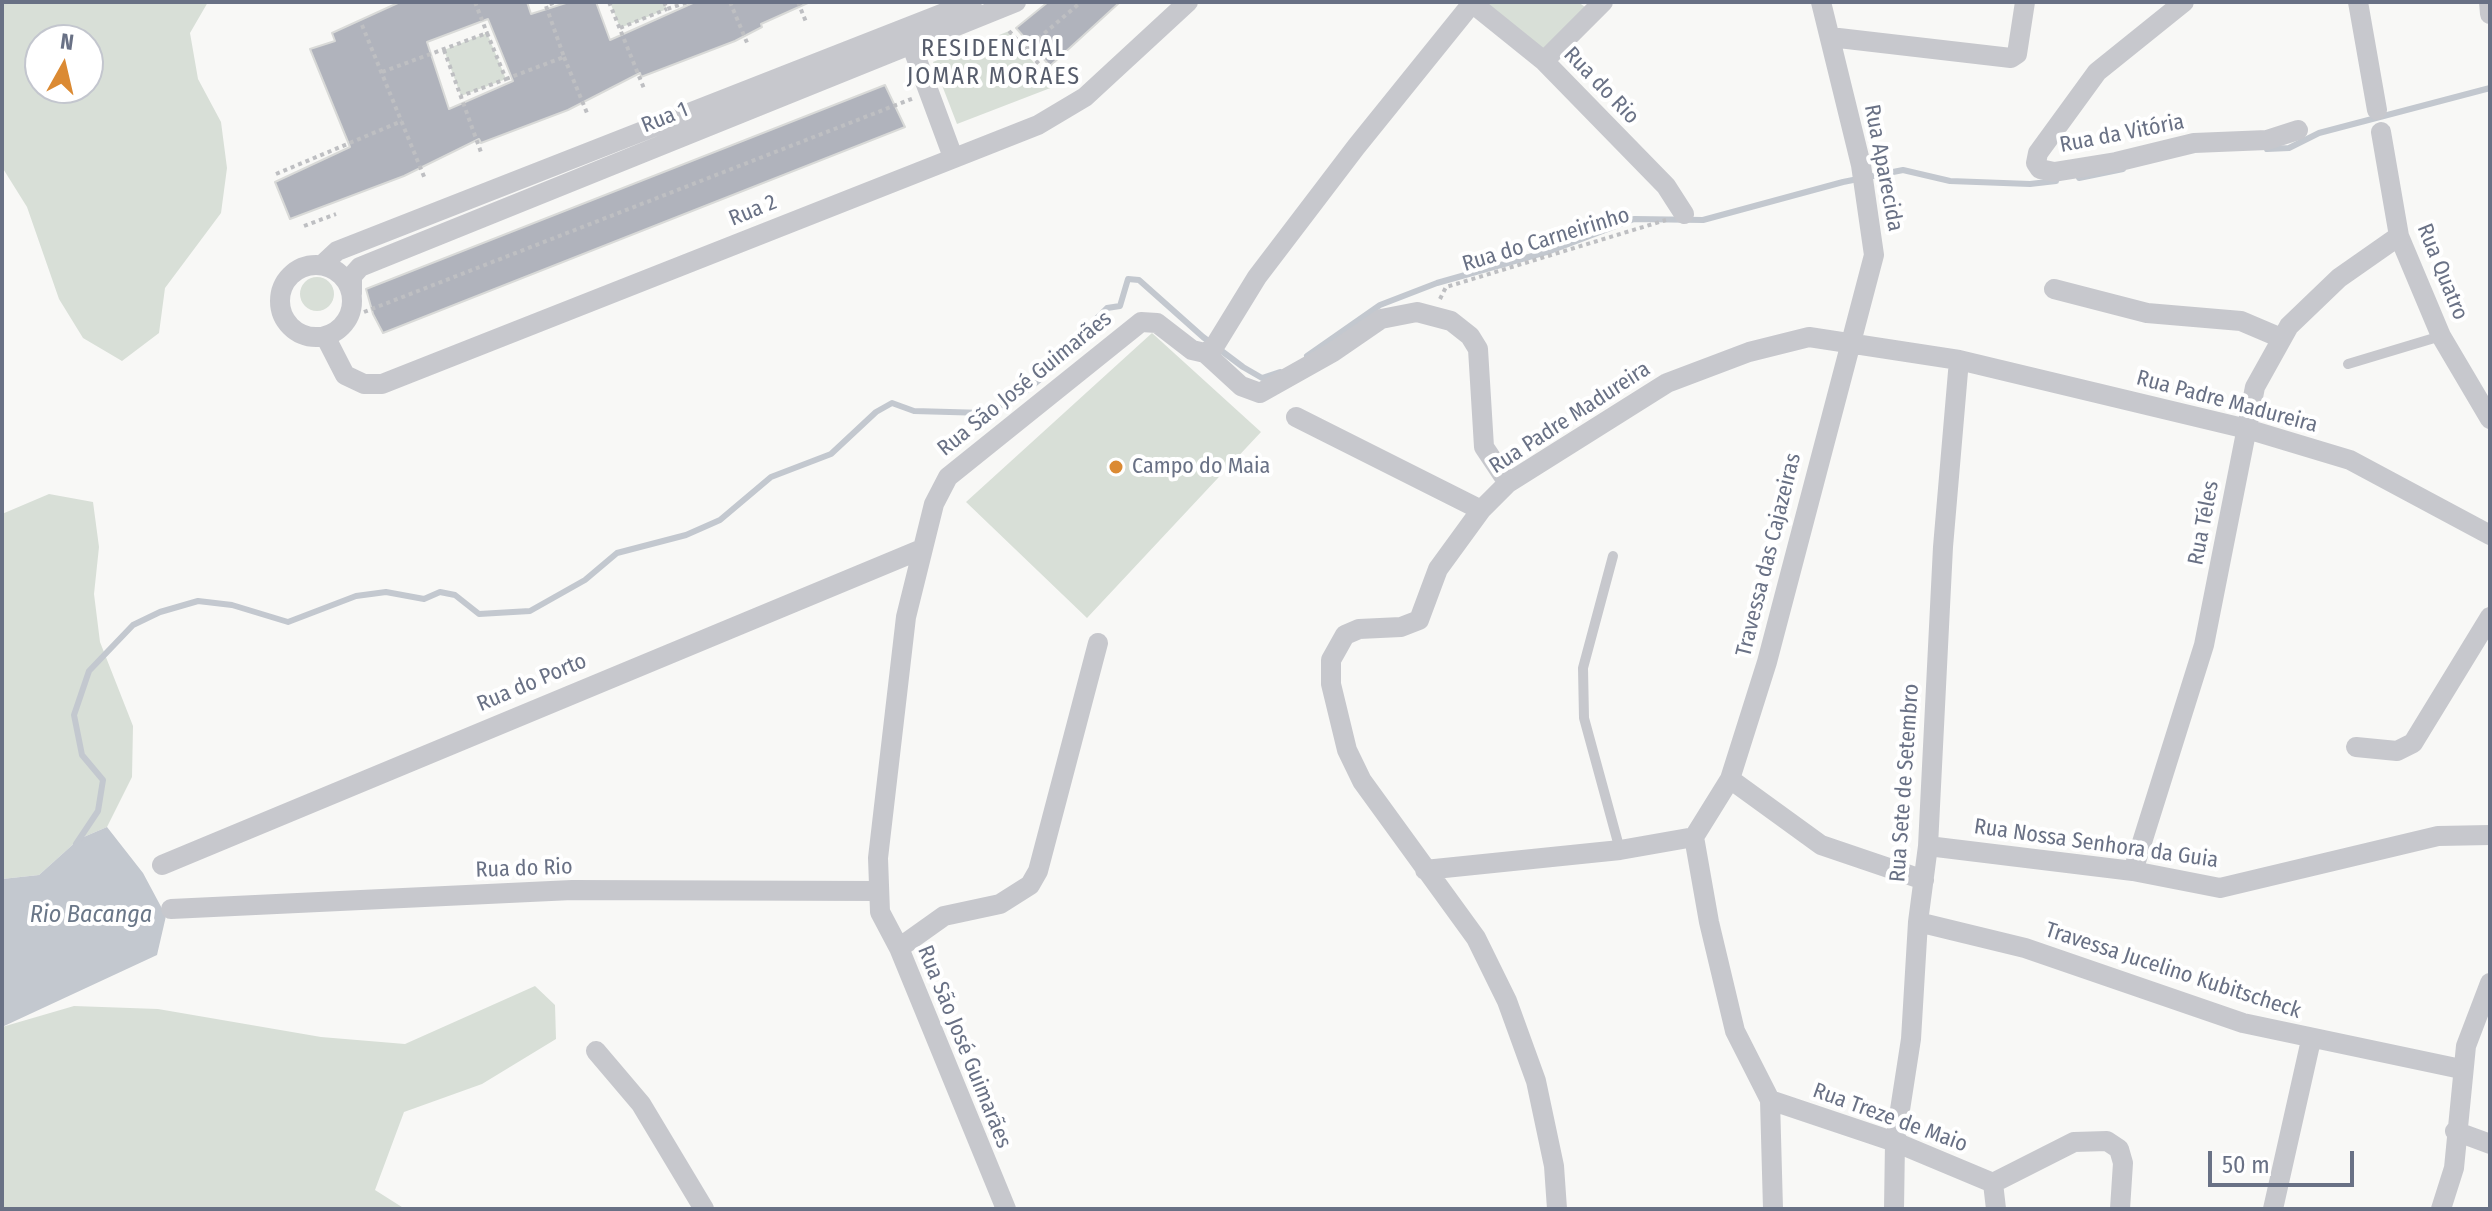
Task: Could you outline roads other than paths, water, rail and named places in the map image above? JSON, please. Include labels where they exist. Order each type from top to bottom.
[{"type":"street","name":"Rua 1","points":[[972,2],[909,36],[360,267],[352,276],[350,315],[344,325],[325,336],[304,336],[287,323],[279,303],[280,292],[292,274],[311,265],[322,265],[337,251],[909,36],[1016,2]]},
{"type":"street","name":"Rua 2","points":[[325,336],[345,375],[364,384],[382,384],[1065,112],[1188,2]]},
{"type":"street","points":[[1473,2],[1266,265],[1213,345],[1241,386],[1260,393],[1333,352],[1381,319],[1409,313],[1442,318],[1470,336],[1478,349],[1484,447],[1508,483]]},
{"type":"street","name":"Rua do Rio","points":[[1473,2],[1544,61],[1666,186],[1684,214]]},
{"type":"street","points":[[1544,61],[1603,2]]},
{"type":"street","name":"Rua Aparecida","points":[[1821,2],[1861,165],[1874,255],[1870,279],[1849,342]]},
{"type":"street","points":[[1830,37],[2011,58],[2017,54],[2025,2]]},
{"type":"street","name":"Rua da Vitória","points":[[2184,2],[2097,72],[2038,153],[2036,163],[2040,169],[2054,172],[2116,162],[2194,143],[2267,140],[2298,130]]},
{"type":"street","points":[[2358,2],[2377,110]]},
{"type":"street","points":[[2489,2],[2490,14]]},
{"type":"street","points":[[909,36],[953,157]]},
{"type":"street","name":"Rua Quatro","points":[[2381,132],[2399,236],[2441,336],[2490,419]]},
{"type":"street","name":"Rua Téles","points":[[2133,871],[2204,645],[2255,387],[2281,338],[2339,278],[2399,236]]},
{"type":"street","points":[[322,265],[341,275],[352,294]]},
{"type":"street","points":[[2054,289],[2147,313],[2241,321],[2281,338]]},
{"type":"street","name":"Rua São José Guimarães","points":[[1006,1209],[899,948],[880,912],[878,858],[906,617],[922,549],[934,504],[948,477],[1137,325],[1157,323],[1192,350],[1213,345]]},
{"type":"street","name":"Rua Padre Madureira","points":[[1557,1209],[1554,1166],[1536,1081],[1507,1001],[1476,938],[1362,781],[1347,750],[1331,684],[1331,660],[1345,635],[1359,629],[1401,627],[1419,620],[1430,582],[1481,510],[1508,483],[1640,397],[1695,370],[1809,337],[1959,360],[2247,429],[2350,460],[2490,535]]},
{"type":"street","name":"Travessa das Cajazeiras","points":[[1694,837],[1730,779],[1767,662],[1849,342]]},
{"type":"street","name":"Rua Sete de Setembro","points":[[1894,1209],[1895,1142],[1911,1039],[1918,922],[1928,846],[1943,547],[1959,360]]},
{"type":"street","points":[[1296,417],[1481,510]]},
{"type":"street","name":"Rua do Porto","points":[[162,865],[922,549]]},
{"type":"street","points":[[2356,747],[2397,751],[2413,743],[2490,617]]},
{"type":"street","points":[[899,948],[944,916],[1000,904],[1030,885],[1038,871],[1098,643]]},
{"type":"street","points":[[1730,779],[1770,811],[1821,845],[1924,880]]},
{"type":"street","name":"Rua Nossa Senhora da Guia","points":[[1928,846],[2133,871],[2220,888],[2425,838],[2490,835]]},
{"type":"street","points":[[1425,870],[1620,850],[1694,837],[1709,922],[1735,1031],[1770,1100],[1773,1209]]},
{"type":"street","name":"Rua do Rio","points":[[171,909],[572,890],[879,891]]},
{"type":"street","name":"Travessa Jucelino Kubitscheck","points":[[1918,922],[2025,948],[2205,1011],[2311,1040],[2461,1069]]},
{"type":"street","points":[[2441,1209],[2454,1168],[2461,1069],[2472,1024],[2490,983]]},
{"type":"street","points":[[2273,1209],[2311,1040]]},
{"type":"street","points":[[596,1051],[641,1104],[704,1209]]},
{"type":"street","name":"Rua Treze de Maio","points":[[1770,1100],[1895,1142],[1993,1183]]},
{"type":"street","points":[[2455,1131],[2490,1144]]},
{"type":"street","points":[[1996,1209],[1993,1183],[2074,1142],[2107,1141],[2119,1149],[2123,1163],[2120,1209]]},
{"type":"lane","points":[[2348,364],[2441,336]]},
{"type":"lane","points":[[1613,556],[1583,668],[1584,718],[1620,850]]},
{"type":"water","name":"Rio Bacanga","points":[[107,827],[143,873],[166,916],[157,955],[2,1027],[2,879],[39,875],[79,839]]},
{"type":"waterway","points":[[2267,149],[2289,148],[2319,133],[2490,88]]},
{"type":"waterway","points":[[2079,178],[2123,169]]},
{"type":"waterway","points":[[1307,356],[1380,305],[1437,283],[1550,251],[1634,219],[1703,220],[1843,182],[1903,170],[1950,181],[2030,184],[2056,181]]},
{"type":"waterway","points":[[76,844],[98,811],[103,780],[82,755],[74,715],[89,671],[133,625],[160,612],[198,601],[232,605],[288,622],[356,596],[386,592],[424,599],[440,592],[455,595],[479,614],[530,611],[585,580],[617,553],[686,535],[720,520],[771,477],[831,454],[876,412],[892,403],[914,411],[985,413],[1010,404],[1088,340],[1095,320],[1107,308],[1120,306],[1128,279],[1139,280],[1203,337],[1243,367],[1262,378],[1280,372]]},
{"type":"place","name":"Campo do Maia","points":[[1116,467]]},
{"type":"district","name":"RESIDENCIAL JOMAR MORAES","points":[[994,63]]}]
